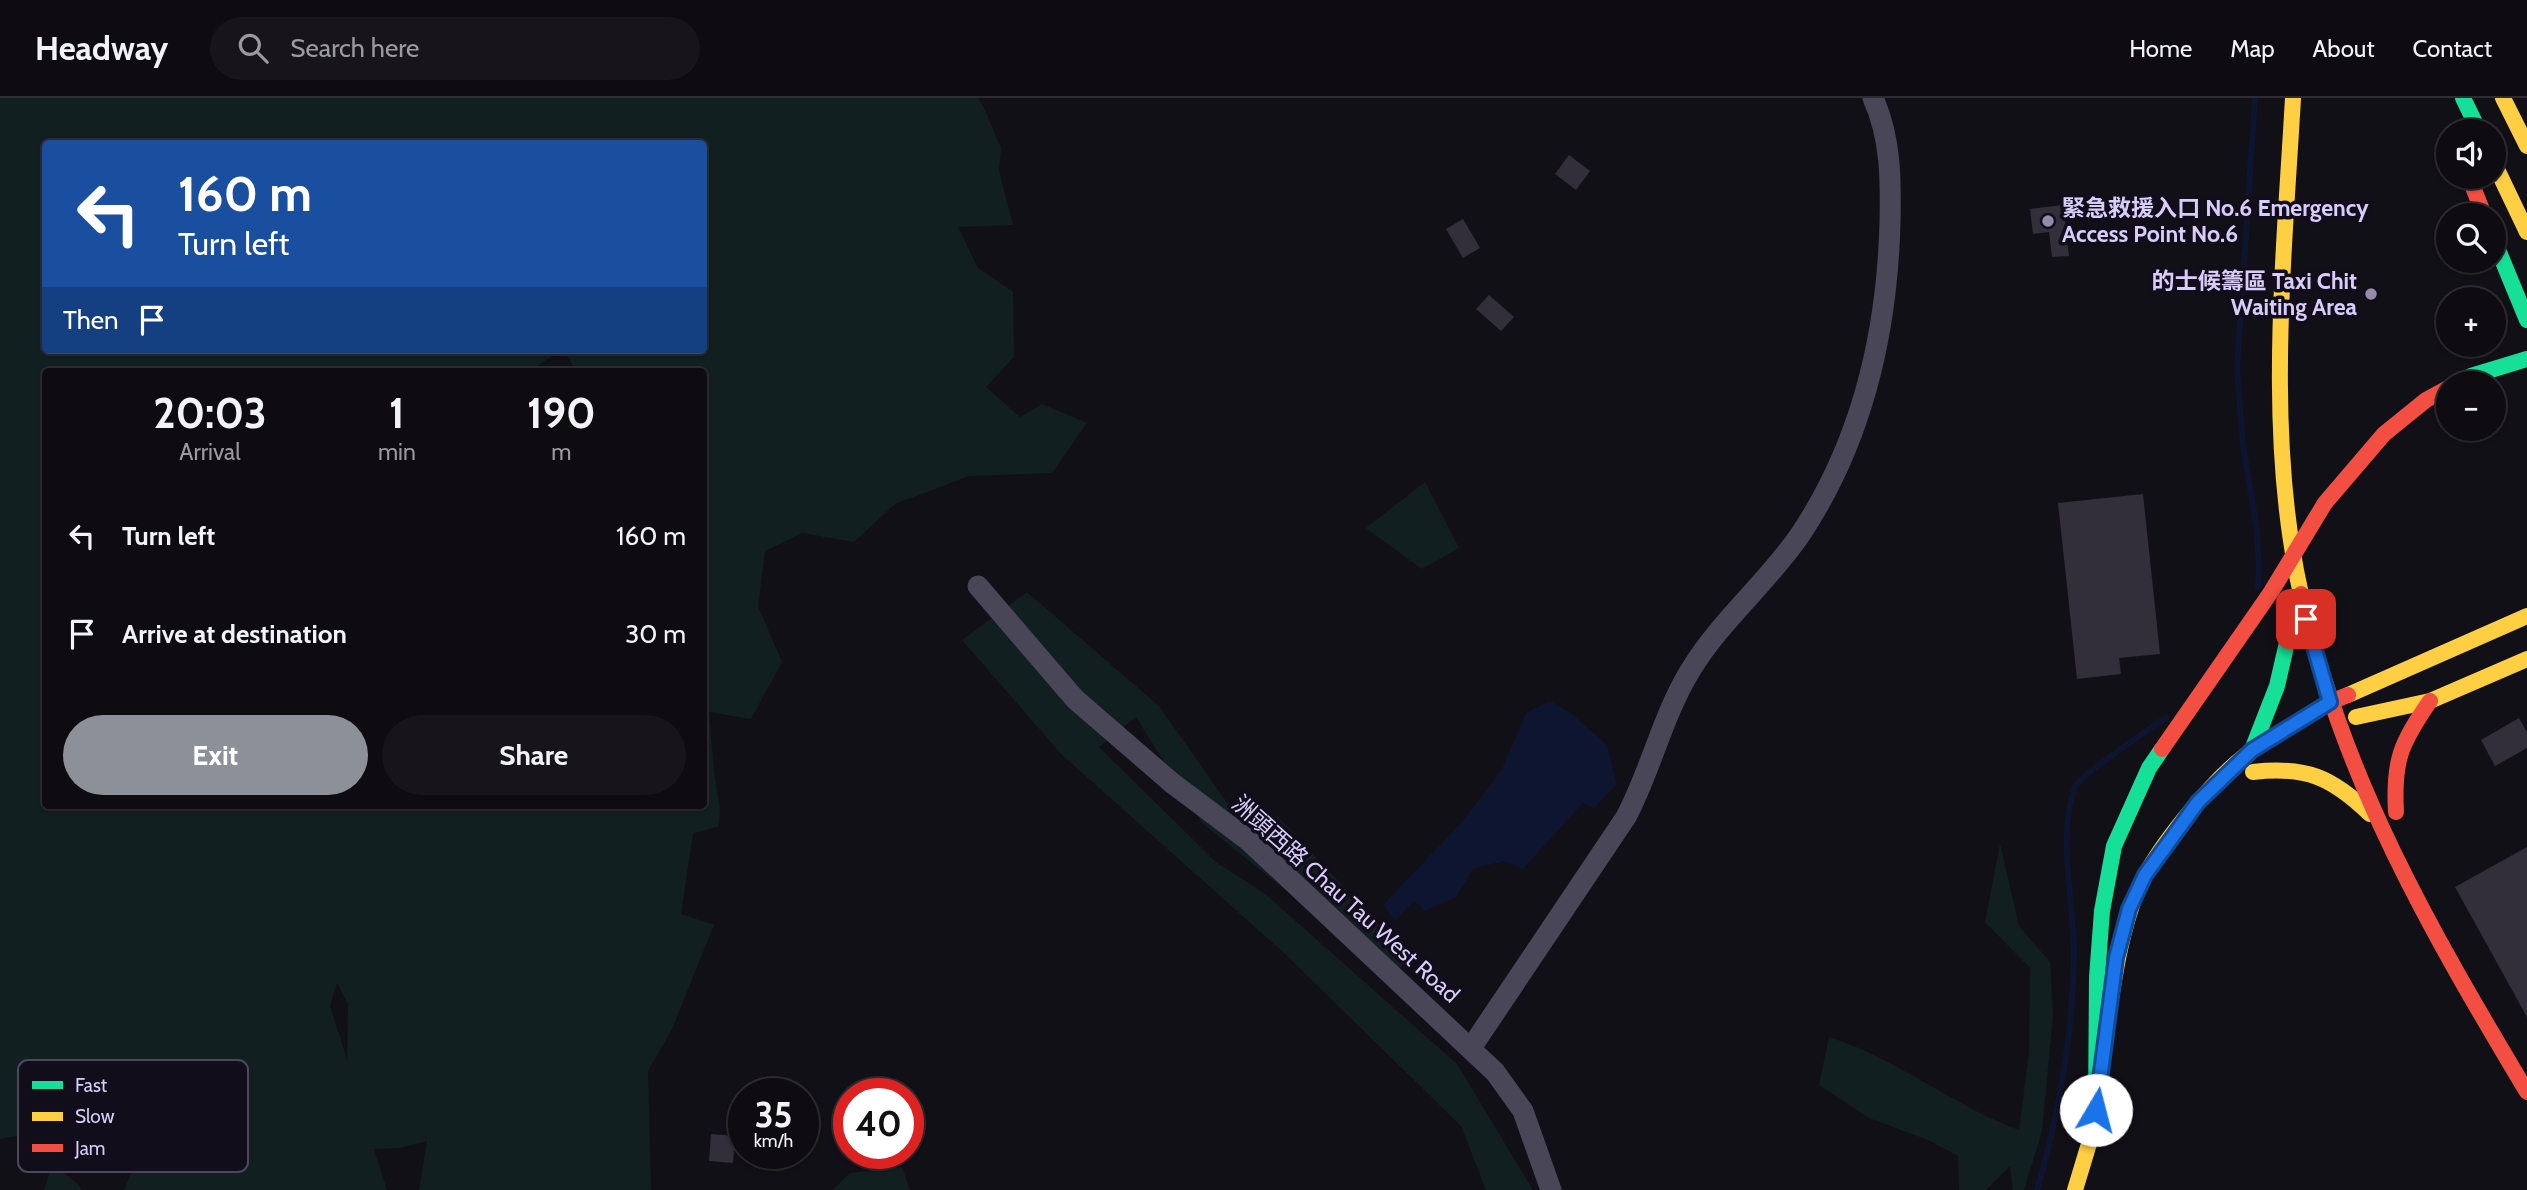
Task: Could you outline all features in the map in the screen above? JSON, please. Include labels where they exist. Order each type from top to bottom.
[{"type":"main road","points":[[2293,98],[2281,372],[2284,459],[2290,516],[2297,577],[2311,639],[2330,702],[2333,728],[2408,888],[2527,1092]]},
{"type":"main road","points":[[2463,98],[2473,119]]},
{"type":"main road","points":[[2503,98],[2527,146]]},
{"type":"main road","points":[[2506,188],[2527,232]]},
{"type":"main road","points":[[2506,269],[2527,320]]},
{"type":"main road","points":[[2487,371],[2527,359]]},
{"type":"main road","points":[[2096,1110],[2097,977],[2102,911],[2114,846],[2150,768],[2271,592],[2325,503],[2384,434],[2436,395]]},
{"type":"main road","points":[[2290,516],[2329,637]]},
{"type":"main road","points":[[2252,750],[2277,686],[2297,606],[2297,577]]},
{"type":"main road","points":[[2075,1190],[2088,1150],[2096,1110],[2116,958],[2124,926],[2145,875],[2198,802],[2252,750],[2330,702],[2527,616]]},
{"type":"main road","points":[[2333,728],[2430,701],[2527,659]]},
{"type":"main road","points":[[2342,676],[2358,723]]},
{"type":"main road","points":[[2381,777],[2398,817],[2394,772],[2400,747],[2430,701]]},
{"type":"main road","points":[[2178,832],[2232,787],[2284,755]]},
{"type":"main road","points":[[2253,772],[2297,769],[2328,779],[2348,792],[2378,821]]},
{"type":"street","points":[[1471,1048],[1626,817],[1646,775],[1669,711],[1691,670],[1800,534],[1824,496],[1849,439],[1862,407],[1875,361],[1888,273],[1890,165],[1886,134],[1873,98]]},
{"type":"street","name":"洲頭西路 Chau Tau West Road","points":[[978,586],[1075,699],[1172,783],[1248,840],[1495,1072],[1516,1098],[1529,1125],[1551,1190]]},
{"type":"shaded area","points":[[0,98],[978,98],[1001,148],[999,171],[1013,225],[958,227],[978,268],[1013,292],[1014,357],[986,387],[1020,417],[1042,404],[1087,423],[1052,473],[969,476],[895,504],[854,542],[802,533],[765,551],[758,606],[782,662],[751,719],[709,712],[720,811],[718,827],[693,833],[681,914],[714,925],[672,1029],[648,1071],[651,1190],[419,1190],[427,1141],[400,1148],[374,1149],[387,1190],[124,1190],[132,1172],[248,1172],[248,1060],[18,1060],[18,1136],[0,1139]],"holes":[[[337,983],[348,1004],[347,1059],[330,1006]]]},
{"type":"shaded area","points":[[1425,482],[1459,548],[1422,569],[1366,528]]},
{"type":"shaded area","points":[[1027,592],[1159,706],[1228,804],[1278,817],[1408,955],[1395,978],[1202,823],[1136,717],[1099,747],[1217,863],[1263,892],[1457,1064],[1533,1190],[1486,1190],[1461,1126],[1283,952],[1061,754],[962,640]]},
{"type":"shaded area","points":[[2000,844],[2019,926],[2050,962],[2053,1015],[2042,1131],[2024,1190],[2013,1190],[2010,1166],[1986,1190],[1959,1190],[1958,1156],[1928,1140],[1869,1118],[1819,1085],[1829,1037],[1878,1057],[1970,1108],[2019,1130],[2029,1053],[2030,968],[1985,922]]},
{"type":"shaded area","points":[[903,1169],[910,1190],[833,1190],[850,1173]]},
{"type":"shaded area","points":[[50,1172],[62,1172],[79,1185],[81,1190],[44,1190]]},
{"type":"water","points":[[1550,701],[1571,713],[1607,745],[1617,784],[1594,808],[1583,803],[1523,869],[1504,861],[1473,869],[1456,897],[1425,911],[1414,901],[1395,920],[1383,905],[1461,823],[1501,771],[1526,713]]},
{"type":"building","points":[[1569,155],[1590,171],[1576,190],[1555,174]]},
{"type":"building","name":"緊急救援入口 No.6 Emergency Access Point No.6","points":[[2063,205],[2069,256],[2052,257],[2049,232],[2033,234],[2030,209]]},
{"type":"building","points":[[1463,219],[1480,248],[1463,258],[1446,229]]},
{"type":"building","points":[[1489,295],[1514,317],[1501,331],[1476,309]]},
{"type":"building","points":[[2143,494],[2160,654],[2119,658],[2121,674],[2077,679],[2058,503]]},
{"type":"building","points":[[2519,718],[2527,732],[2527,748],[2495,766],[2481,740]]},
{"type":"building","points":[[2527,847],[2527,1017],[2455,887]]},
{"type":"building","points":[[711,1134],[728,1135],[728,1163],[709,1161]]},
{"type":"waterway","points":[[2255,98],[2237,369],[2243,445],[2257,531],[2258,587]]},
{"type":"waterway","points":[[2037,1190],[2058,1103],[2071,1013],[2074,953],[2067,843],[2071,801],[2081,779],[2166,718]]},
{"type":"traffic: fast","points":[[2463,98],[2473,119]]},
{"type":"traffic: fast","points":[[2506,269],[2527,320]]},
{"type":"traffic: fast","points":[[2487,371],[2527,359]]},
{"type":"traffic: fast","points":[[2252,750],[2277,686],[2297,599]]},
{"type":"traffic: fast","points":[[2096,1109],[2097,977],[2102,911],[2114,846],[2149,768],[2162,749]]},
{"type":"traffic: slow","points":[[2293,98],[2282,284],[2280,410],[2283,473],[2301,594]]},
{"type":"traffic: slow","points":[[2503,98],[2527,146]]},
{"type":"traffic: slow","points":[[2506,188],[2527,232]]},
{"type":"traffic: slow","points":[[2348,695],[2527,616]]},
{"type":"traffic: slow","points":[[2356,717],[2430,701],[2527,659]]},
{"type":"traffic: slow","points":[[2110,1005],[2127,921],[2145,876],[2189,812],[2226,773],[2260,745]]},
{"type":"traffic: slow","points":[[2253,772],[2288,771],[2317,777],[2343,791],[2370,814]]},
{"type":"traffic: slow","points":[[2075,1190],[2091,1137],[2100,1084]]},
{"type":"traffic: jam","points":[[2474,189],[2479,203]]},
{"type":"traffic: jam","points":[[2162,749],[2271,592],[2325,503],[2384,434],[2436,395]]},
{"type":"traffic: jam","points":[[2301,594],[2340,728],[2365,791],[2424,912],[2527,1092]]},
{"type":"traffic: jam","points":[[2260,745],[2330,702],[2348,695]]},
{"type":"traffic: jam","points":[[2396,812],[2396,779],[2401,753],[2430,701]]},
{"type":"place","name":"緊急救援入口 No.6 Emergency Access Point No.6","points":[[2048,221]]},
{"type":"place","name":"的士候籌區 Taxi Chit Waiting Area","points":[[2371,294]]},
{"type":"route","points":[[2096,1110],[2116,958],[2129,909],[2145,875],[2198,802],[2252,750],[2330,702],[2306,619]]}]
